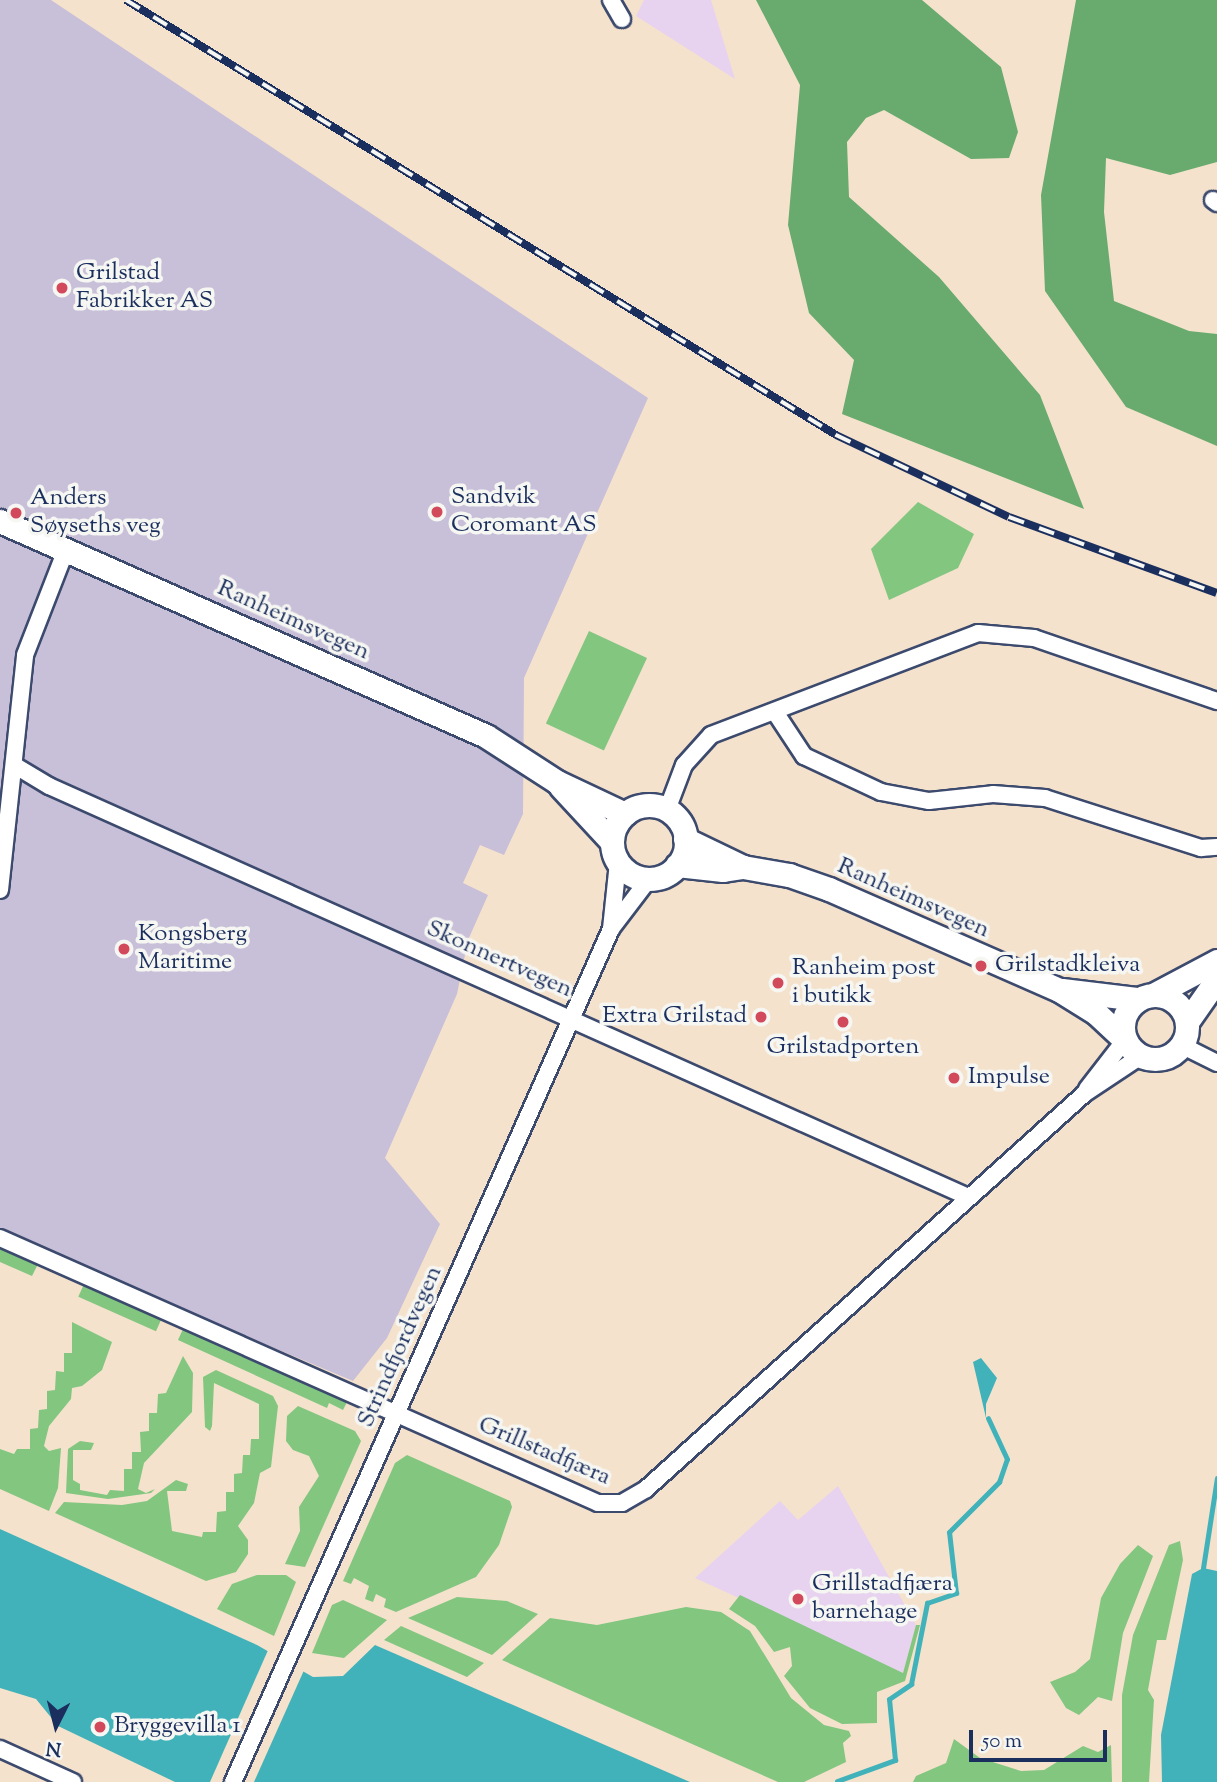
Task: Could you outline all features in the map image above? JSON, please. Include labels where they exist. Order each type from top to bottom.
[{"type":"street","points":[[611,0],[622,19]]},
{"type":"street","name":"Ranheimsvegen","points":[[0,521],[486,736],[557,782],[625,814]]},
{"type":"street","points":[[0,890],[24,655],[66,550]]},
{"type":"street","points":[[667,810],[684,765],[701,743],[724,729],[775,712],[938,645],[997,632],[1034,638],[1217,701]]},
{"type":"street","points":[[775,712],[804,756],[881,792],[929,801],[993,794],[1045,798],[1201,848],[1217,847]]},
{"type":"street","name":"Skonnertvegen","points":[[14,765],[40,782],[967,1196]]},
{"type":"street","name":"Ranheimsvegen","points":[[557,782],[615,852]]},
{"type":"street","points":[[645,805],[667,810],[680,822],[685,839],[677,866],[649,879],[631,874],[615,852],[625,814],[645,805]]},
{"type":"street","name":"Ranheimsvegen","points":[[685,839],[743,867],[789,875],[829,889],[1059,990],[1096,1013],[1133,1048]]},
{"type":"street","name":"Strindfjordvegen","points":[[611,929],[615,852]]},
{"type":"street","name":"Ranheimsvegen","points":[[677,866],[723,870],[743,867]]},
{"type":"street","name":"Strindfjordvegen","points":[[233,1782],[611,929],[649,879]]},
{"type":"street","points":[[1217,961],[1147,997],[1123,1021],[1133,1048],[1159,1059],[1181,1045],[1187,1022],[1217,979]]},
{"type":"street","name":"Ranheimsvegen","points":[[1059,990],[1147,997]]},
{"type":"street","points":[[1147,997],[1172,1000],[1187,1022]]},
{"type":"street","points":[[1181,1045],[1217,1063]]},
{"type":"street","name":"Grillstadfjæra","points":[[0,1238],[598,1503],[622,1503],[646,1489],[1133,1048]]},
{"type":"street","name":"Grillstadfjæra","points":[[1084,1094],[1133,1048]]},
{"type":"street","points":[[0,1749],[73,1782]]},
{"type":"shaded area","points":[[0,0],[51,0],[648,398],[524,678],[523,814],[504,855],[480,845],[463,883],[488,895],[468,940],[457,994],[385,1158],[440,1224],[387,1338],[353,1381],[0,1233]]},
{"type":"shaded area","points":[[644,0],[711,0],[735,79],[636,16]]},
{"type":"shaded area","points":[[838,1486],[916,1625],[903,1673],[695,1578],[780,1501],[798,1520]]},
{"type":"green space","points":[[756,0],[922,0],[1001,67],[1018,132],[1009,158],[971,159],[884,110],[866,118],[847,142],[849,197],[939,277],[1040,395],[1084,509],[842,414],[854,360],[809,313],[788,225],[800,85]]},
{"type":"green space","points":[[1076,0],[1217,0],[1217,162],[1170,175],[1106,158],[1104,212],[1114,301],[1189,331],[1217,334],[1217,446],[1126,407],[1045,291],[1041,195]]},
{"type":"green space","points":[[918,502],[974,534],[958,568],[889,600],[871,549]]},
{"type":"green space","points":[[589,631],[647,658],[604,750],[546,723]]},
{"type":"green space","points":[[0,1248],[38,1264],[32,1276],[0,1262]]},
{"type":"green space","points":[[84,1284],[162,1319],[156,1331],[78,1297]]},
{"type":"green space","points":[[72,1322],[112,1342],[102,1370],[82,1386],[72,1388],[71,1399],[49,1426],[44,1446],[49,1451],[61,1448],[58,1488],[49,1511],[0,1489],[0,1449],[14,1454],[17,1449],[30,1449],[30,1429],[38,1428],[39,1410],[47,1409],[47,1391],[55,1390],[56,1371],[64,1372],[64,1353],[72,1353]]},
{"type":"green space","points":[[183,1329],[347,1402],[343,1410],[329,1403],[327,1408],[178,1340]]},
{"type":"green space","points":[[183,1356],[193,1373],[192,1412],[144,1463],[138,1489],[146,1493],[155,1489],[151,1493],[108,1499],[66,1493],[68,1449],[80,1441],[94,1443],[91,1450],[73,1450],[73,1480],[80,1484],[80,1490],[107,1495],[110,1490],[124,1491],[124,1469],[132,1469],[132,1452],[141,1452],[140,1432],[149,1431],[149,1413],[157,1413],[158,1394],[166,1393]]},
{"type":"green space","points":[[216,1370],[273,1396],[278,1406],[271,1467],[260,1473],[254,1503],[238,1526],[248,1540],[248,1554],[236,1572],[206,1581],[55,1513],[64,1502],[122,1505],[147,1501],[176,1480],[188,1484],[186,1491],[167,1491],[172,1531],[202,1537],[203,1532],[216,1532],[217,1512],[226,1511],[226,1492],[234,1492],[234,1474],[242,1473],[243,1455],[250,1455],[251,1439],[259,1439],[259,1404],[214,1383],[210,1431],[205,1427],[203,1377]]},
{"type":"green space","points":[[298,1406],[355,1431],[361,1441],[305,1567],[285,1564],[300,1531],[299,1507],[319,1476],[309,1456],[293,1450],[286,1441],[287,1416]]},
{"type":"green space","points":[[407,1455],[510,1501],[512,1507],[499,1545],[476,1577],[396,1612],[384,1607],[386,1599],[376,1594],[373,1602],[365,1599],[369,1586],[354,1578],[351,1584],[343,1581],[395,1463]]},
{"type":"green space","points":[[1180,1541],[1183,1560],[1166,1640],[1157,1640],[1148,1690],[1154,1700],[1149,1782],[1122,1782],[1122,1695],[1133,1635],[1169,1545]]},
{"type":"green space","points":[[1138,1545],[1153,1556],[1123,1633],[1112,1701],[1098,1697],[1079,1715],[1066,1708],[1050,1682],[1075,1672],[1090,1659],[1101,1598],[1120,1564]]},
{"type":"green space","points":[[257,1575],[286,1575],[296,1582],[274,1636],[217,1609],[232,1584]]},
{"type":"green space","points":[[740,1595],[903,1673],[916,1625],[920,1625],[905,1681],[877,1692],[877,1723],[842,1724],[810,1708],[784,1676],[792,1666],[790,1647],[774,1652],[755,1626],[729,1609]]},
{"type":"green space","points":[[457,1597],[507,1601],[538,1614],[492,1655],[408,1618]]},
{"type":"green space","points":[[343,1600],[387,1620],[344,1658],[312,1653],[332,1605]]},
{"type":"green space","points":[[686,1607],[721,1612],[750,1631],[791,1698],[824,1725],[849,1731],[851,1736],[843,1743],[846,1762],[804,1782],[778,1782],[502,1660],[550,1618],[597,1625]]},
{"type":"green space","points":[[401,1626],[484,1663],[467,1677],[384,1640]]},
{"type":"green space","points":[[954,1739],[980,1758],[1021,1771],[1044,1770],[1083,1746],[1098,1752],[1111,1745],[1112,1782],[913,1782],[916,1776],[946,1763]]},
{"type":"water","points":[[981,1358],[997,1378],[986,1404],[986,1418],[973,1362]]},
{"type":"water","points":[[0,1529],[257,1645],[313,1677],[343,1676],[375,1645],[690,1782],[175,1782],[58,1726],[36,1699],[0,1688]]},
{"type":"water","points":[[1203,1568],[1217,1571],[1217,1782],[1162,1782],[1161,1735],[1192,1574]]},
{"type":"pier","points":[[269,1648],[305,1668],[254,1782],[210,1782]]},
{"type":"waterway","points":[[837,1781],[895,1760],[889,1699],[911,1684],[927,1603],[956,1593],[949,1532],[999,1482],[1007,1459],[988,1418]]},
{"type":"waterway","points":[[1203,1568],[1217,1478]]},
{"type":"railway","points":[[126,0],[836,435],[1009,517],[1217,593]]},
{"type":"place","name":"Grilstad Fabrikker AS","points":[[62,288]]},
{"type":"place","name":"Sandvik Coromant AS","points":[[437,512]]},
{"type":"place","name":"Anders Søyseths veg","points":[[16,513]]},
{"type":"place","name":"Kongsberg Maritime","points":[[124,949]]},
{"type":"place","name":"Grilstadkleiva","points":[[981,966]]},
{"type":"place","name":"Ranheim post i butikk","points":[[778,983]]},
{"type":"place","name":"Extra Grilstad","points":[[761,1017]]},
{"type":"place","name":"Grilstadporten","points":[[843,1022]]},
{"type":"place","name":"Impulse","points":[[954,1078]]},
{"type":"place","name":"Grillstadfjæra barnehage","points":[[798,1599]]},
{"type":"place","name":"Bryggevilla 1","points":[[100,1727]]}]
